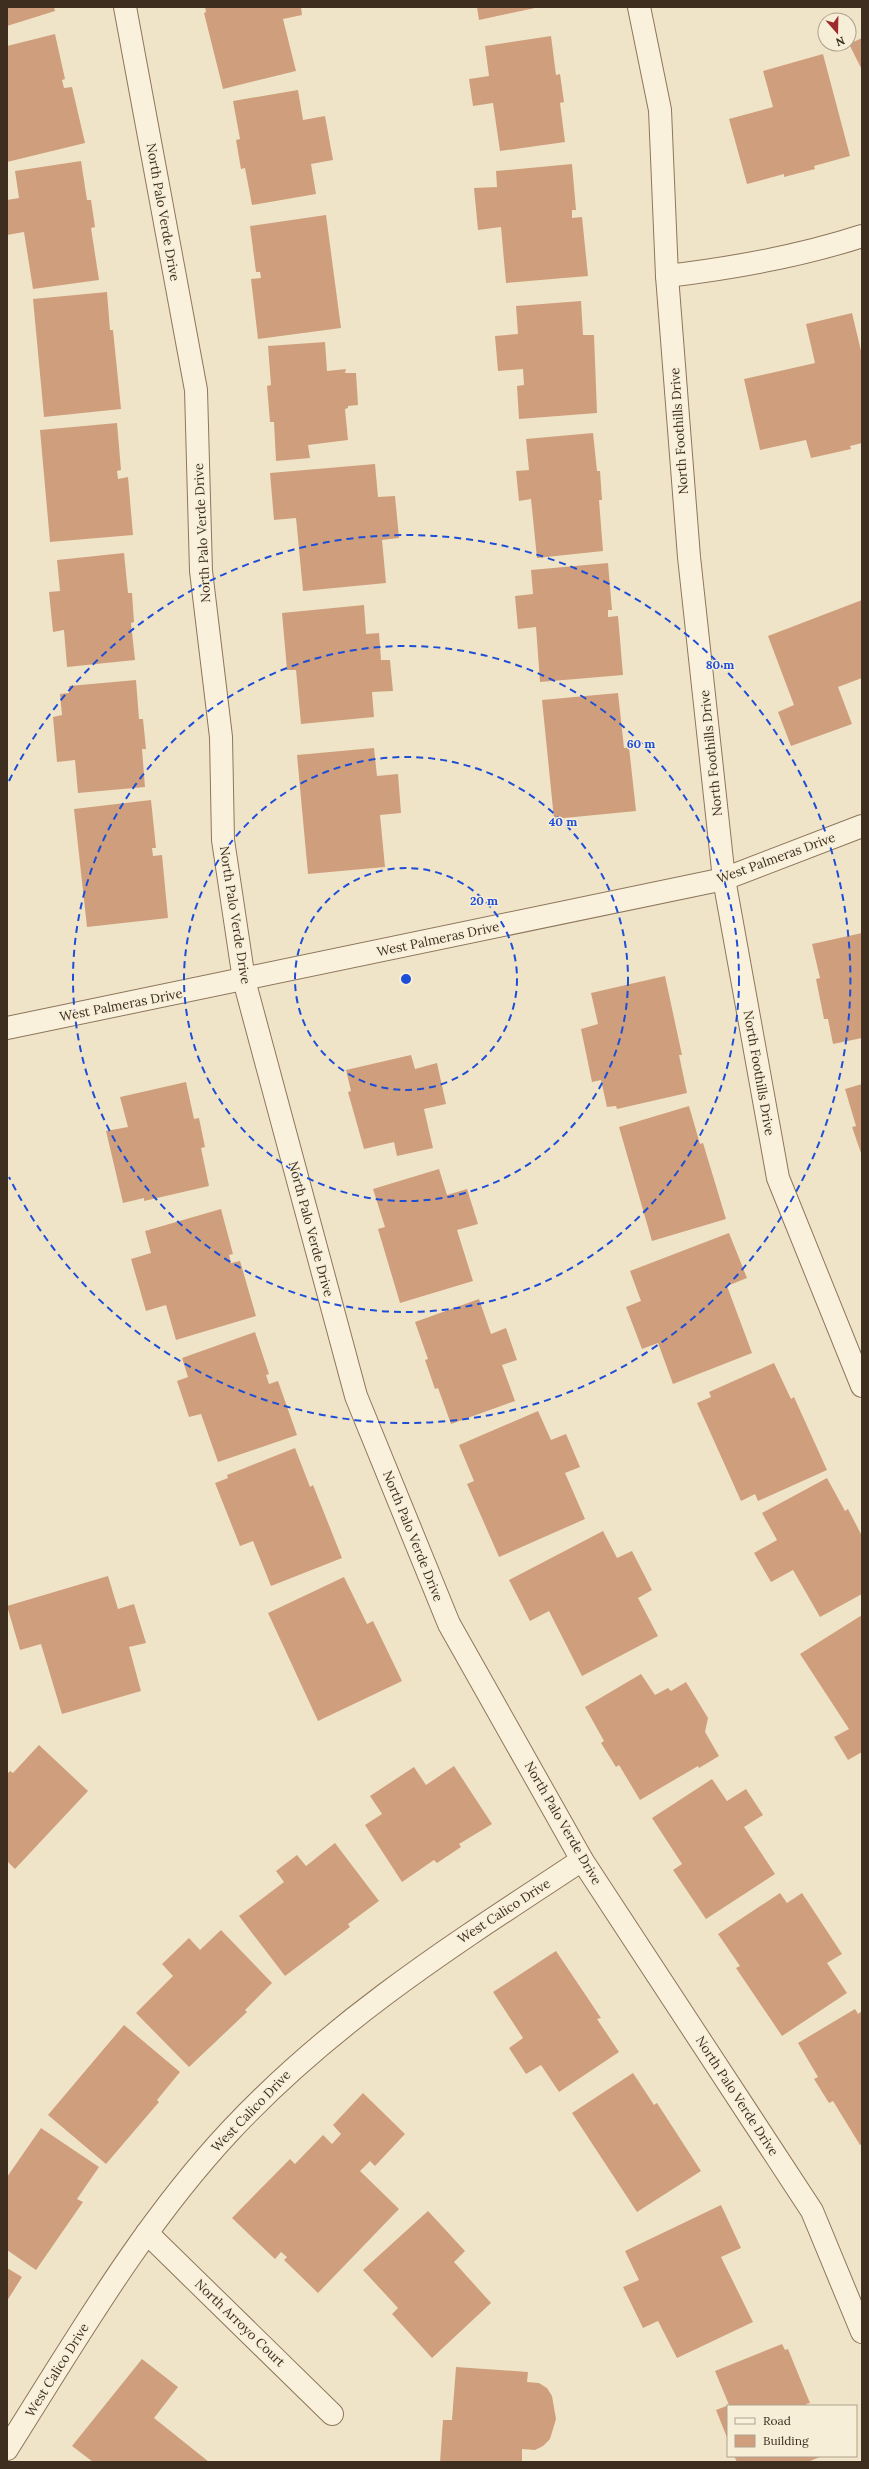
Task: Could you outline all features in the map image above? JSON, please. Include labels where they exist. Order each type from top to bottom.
[{"type":"street","name":"North Palo Verde Drive","points":[[125,7],[196,390],[201,571],[221,737],[224,840],[244,980],[356,1396],[449,1624],[582,1860],[812,2211],[862,2332]]},
{"type":"street","name":"North Foothills Drive","points":[[639,7],[660,110],[667,276],[689,557],[724,879],[778,1178],[862,1386]]},
{"type":"street","points":[[667,276],[766,262],[862,236]]},
{"type":"street","name":"West Palmeras Drive","points":[[7,1028],[244,980],[724,879],[862,826]]},
{"type":"street","name":"West Calico Drive","points":[[7,2449],[112,2283],[147,2233],[201,2164],[230,2131],[266,2094],[327,2038],[361,2010],[438,1954],[582,1860]]},
{"type":"street","name":"North Arroyo Court","points":[[147,2233],[332,2414]]},
{"type":"building","points":[[7,7],[54,7],[55,11],[7,26]]},
{"type":"building","points":[[205,7],[301,7],[302,15],[283,19],[296,71],[223,89],[204,13],[206,12]]},
{"type":"building","points":[[477,7],[535,7],[535,8],[479,20]]},
{"type":"building","points":[[55,34],[65,79],[62,80],[64,88],[72,87],[85,143],[7,162],[7,46]]},
{"type":"building","points":[[551,36],[556,75],[560,74],[564,102],[560,103],[565,142],[500,151],[493,103],[473,106],[469,79],[489,76],[485,46]]},
{"type":"building","points":[[862,38],[862,70],[853,52],[857,52],[857,40]]},
{"type":"building","points":[[823,54],[850,156],[814,166],[815,169],[784,177],[784,174],[747,184],[729,119],[773,107],[763,71]]},
{"type":"building","points":[[298,90],[303,120],[325,116],[333,160],[311,164],[316,194],[252,205],[245,168],[241,169],[236,140],[240,139],[233,101]]},
{"type":"building","points":[[81,161],[87,200],[91,200],[95,227],[91,228],[99,280],[33,289],[24,232],[7,235],[7,200],[19,198],[15,171]]},
{"type":"building","points":[[572,164],[576,210],[572,210],[572,218],[582,217],[588,276],[506,283],[501,227],[478,230],[474,188],[497,187],[496,171]]},
{"type":"building","points":[[326,215],[341,328],[258,339],[251,279],[261,278],[260,272],[256,272],[250,226]]},
{"type":"building","points":[[107,292],[110,330],[113,330],[121,409],[44,417],[33,299]]},
{"type":"building","points":[[581,301],[583,335],[594,335],[597,413],[519,419],[517,386],[524,385],[523,369],[498,371],[495,336],[518,334],[516,306]]},
{"type":"building","points":[[852,313],[862,355],[862,443],[850,446],[851,449],[811,458],[806,440],[760,450],[744,379],[815,363],[806,324]]},
{"type":"building","points":[[325,342],[327,371],[346,369],[345,373],[356,373],[358,405],[348,406],[348,408],[345,409],[348,440],[308,445],[310,458],[276,461],[274,422],[270,422],[267,386],[271,385],[268,346]]},
{"type":"building","points":[[117,423],[121,470],[117,471],[118,479],[128,477],[133,535],[50,542],[40,430]]},
{"type":"building","points":[[593,433],[597,471],[600,471],[602,500],[599,500],[603,551],[537,558],[531,499],[519,501],[516,471],[529,470],[526,439]]},
{"type":"building","points":[[375,464],[378,497],[395,496],[399,538],[382,540],[386,583],[303,591],[296,518],[274,520],[270,473]]},
{"type":"building","points":[[124,553],[128,593],[132,593],[134,622],[131,623],[135,660],[67,667],[64,630],[53,632],[49,592],[60,591],[57,560]]},
{"type":"building","points":[[608,563],[612,610],[608,610],[608,617],[618,616],[623,675],[540,682],[536,627],[518,629],[515,596],[533,594],[531,570]]},
{"type":"building","points":[[862,600],[862,678],[838,687],[852,724],[791,746],[778,712],[794,705],[768,636]]},
{"type":"building","points":[[364,605],[366,634],[379,633],[381,660],[390,660],[393,691],[372,692],[374,717],[301,724],[296,670],[287,670],[282,613]]},
{"type":"building","points":[[136,680],[139,719],[143,719],[146,749],[142,749],[145,787],[78,793],[75,760],[57,762],[53,717],[62,715],[60,694],[69,693],[69,686]]},
{"type":"building","points":[[618,693],[624,748],[629,747],[636,811],[554,819],[542,700]]},
{"type":"building","points":[[374,748],[377,776],[398,774],[401,813],[380,815],[385,867],[308,874],[297,755]]},
{"type":"building","points":[[151,800],[156,848],[152,848],[153,856],[162,855],[168,918],[87,927],[74,809]]},
{"type":"building","points":[[862,933],[862,1038],[833,1044],[828,1019],[824,1019],[816,979],[820,978],[812,944]]},
{"type":"building","points":[[665,976],[682,1055],[679,1055],[687,1093],[617,1109],[616,1106],[607,1107],[601,1080],[592,1082],[581,1029],[598,1024],[591,993]]},
{"type":"building","points":[[411,1055],[415,1069],[437,1063],[446,1104],[424,1109],[433,1148],[397,1156],[394,1142],[364,1149],[348,1092],[351,1091],[346,1070]]},
{"type":"building","points":[[186,1082],[194,1119],[199,1118],[205,1147],[201,1148],[209,1186],[144,1201],[144,1198],[123,1203],[106,1131],[128,1127],[120,1097]]},
{"type":"building","points":[[862,1084],[862,1156],[852,1127],[856,1126],[845,1089]]},
{"type":"building","points":[[689,1106],[700,1144],[703,1143],[726,1219],[652,1241],[619,1127]]},
{"type":"building","points":[[439,1169],[447,1195],[467,1189],[478,1224],[457,1230],[473,1281],[400,1303],[378,1229],[385,1227],[373,1189]]},
{"type":"building","points":[[221,1209],[233,1254],[229,1255],[231,1263],[240,1261],[256,1316],[176,1340],[166,1305],[146,1311],[131,1259],[151,1253],[145,1231]]},
{"type":"building","points":[[729,1233],[747,1278],[727,1286],[752,1353],[673,1384],[658,1343],[642,1349],[626,1307],[641,1301],[630,1271]]},
{"type":"building","points":[[479,1299],[491,1334],[506,1328],[517,1360],[502,1365],[515,1401],[451,1424],[438,1388],[435,1389],[425,1360],[428,1359],[415,1322]]},
{"type":"building","points":[[255,1332],[269,1374],[266,1375],[269,1384],[278,1381],[297,1435],[218,1462],[201,1414],[189,1417],[177,1381],[188,1377],[182,1358]]},
{"type":"building","points":[[774,1363],[791,1399],[794,1397],[827,1470],[758,1501],[755,1494],[741,1501],[697,1403],[711,1397],[709,1392]]},
{"type":"building","points":[[538,1411],[551,1440],[566,1434],[580,1467],[565,1473],[585,1519],[499,1557],[467,1484],[474,1481],[459,1445]]},
{"type":"building","points":[[295,1448],[310,1487],[313,1485],[342,1558],[271,1586],[253,1541],[240,1546],[215,1483],[228,1478],[227,1475]]},
{"type":"building","points":[[827,1478],[845,1511],[848,1509],[862,1536],[862,1594],[820,1617],[793,1570],[771,1582],[754,1553],[777,1540],[762,1513]]},
{"type":"building","points":[[603,1531],[617,1558],[632,1551],[652,1590],[638,1598],[658,1636],[582,1676],[549,1611],[530,1621],[509,1580]]},
{"type":"building","points":[[108,1576],[118,1609],[134,1604],[146,1643],[129,1647],[141,1691],[62,1714],[41,1644],[20,1650],[7,1606]]},
{"type":"building","points":[[344,1577],[367,1624],[373,1621],[402,1681],[318,1721],[268,1613]]},
{"type":"building","points":[[862,1615],[862,1752],[848,1760],[834,1737],[849,1729],[800,1654]]},
{"type":"building","points":[[641,1674],[655,1695],[668,1688],[671,1691],[686,1682],[708,1718],[705,1732],[719,1756],[699,1768],[698,1766],[640,1800],[619,1765],[616,1767],[601,1743],[604,1741],[585,1707]]},
{"type":"building","points":[[39,1745],[88,1791],[15,1869],[7,1861],[7,1774],[10,1771],[13,1773]]},
{"type":"building","points":[[454,1766],[492,1824],[459,1844],[461,1847],[437,1863],[434,1860],[402,1882],[365,1825],[382,1814],[370,1796],[414,1767],[426,1785]]},
{"type":"building","points":[[712,1779],[727,1801],[746,1789],[763,1815],[744,1827],[775,1874],[706,1919],[673,1870],[682,1864],[652,1818]]},
{"type":"building","points":[[335,1843],[379,1901],[348,1924],[350,1927],[285,1976],[239,1916],[284,1882],[276,1871],[297,1855],[306,1866]]},
{"type":"building","points":[[780,1893],[787,1903],[802,1893],[842,1954],[827,1963],[847,1993],[782,2036],[736,1968],[740,1966],[718,1934]]},
{"type":"building","points":[[221,1930],[272,1983],[245,2010],[247,2012],[189,2067],[136,2013],[173,1976],[162,1964],[189,1938],[200,1950]]},
{"type":"building","points":[[556,1951],[601,2018],[597,2019],[619,2052],[559,2092],[541,2065],[526,2074],[509,2048],[523,2038],[493,1992]]},
{"type":"building","points":[[855,2009],[858,2014],[862,2011],[862,2144],[860,2145],[833,2101],[829,2103],[814,2079],[818,2077],[798,2043]]},
{"type":"building","points":[[124,2025],[180,2072],[157,2100],[159,2102],[106,2164],[48,2115]]},
{"type":"building","points":[[633,2073],[654,2105],[657,2103],[701,2171],[637,2212],[572,2113]]},
{"type":"building","points":[[363,2093],[405,2134],[375,2166],[370,2161],[360,2171],[399,2209],[318,2293],[284,2260],[287,2257],[281,2252],[275,2259],[232,2218],[290,2159],[295,2164],[323,2135],[332,2144],[341,2134],[333,2125]]},
{"type":"building","points":[[41,2128],[99,2167],[77,2199],[83,2202],[36,2270],[7,2250],[7,2177]]},
{"type":"building","points":[[721,2205],[741,2248],[721,2257],[753,2322],[677,2358],[658,2321],[643,2328],[623,2287],[639,2280],[625,2251]]},
{"type":"building","points":[[428,2211],[465,2251],[454,2262],[491,2303],[432,2358],[392,2314],[398,2308],[363,2270]]},
{"type":"building","points":[[7,2268],[22,2277],[7,2301]]},
{"type":"building","points":[[782,2344],[785,2350],[788,2349],[810,2403],[806,2405],[729,2405],[715,2371]]},
{"type":"building","points":[[142,2359],[178,2387],[154,2418],[209,2462],[93,2462],[72,2446]]},
{"type":"building","points":[[456,2367],[528,2372],[527,2382],[539,2383],[547,2388],[552,2396],[556,2419],[550,2439],[543,2446],[535,2450],[522,2449],[522,2462],[440,2462],[443,2420],[452,2420]]},
{"type":"building","points":[[727,2406],[727,2438],[716,2410]]},
{"type":"building","points":[[734,2457],[820,2457],[808,2462],[737,2462]]}]
